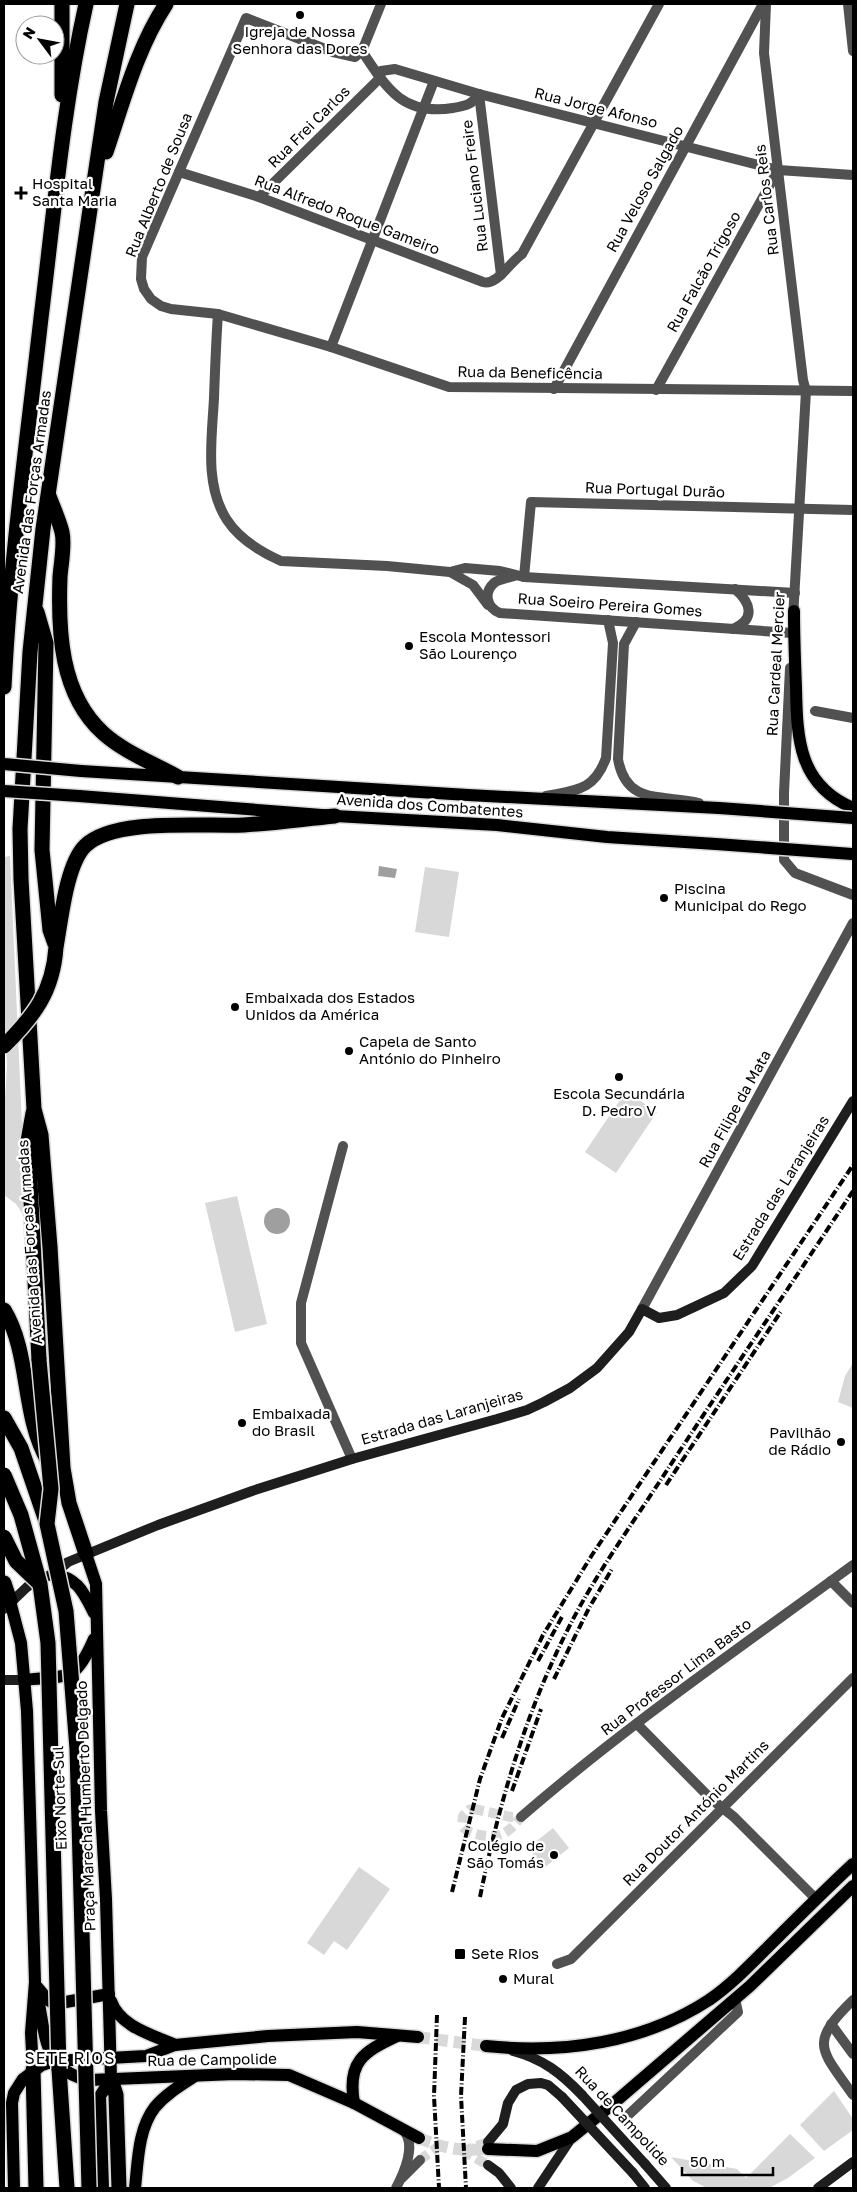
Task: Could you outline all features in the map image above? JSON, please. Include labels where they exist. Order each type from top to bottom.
[{"type":"highway","points":[[62,4],[62,148]]},
{"type":"highway","name":"Avenida das Forças Armadas","points":[[4,687],[6,598],[62,148],[74,62],[86,4]]},
{"type":"highway","name":"Avenida das Forças Armadas","points":[[86,1554],[69,1503],[62,1468],[50,1247],[41,1134],[34,1109],[20,829],[25,719],[48,493],[106,102],[127,4]]},
{"type":"highway","points":[[93,189],[136,66],[148,36],[166,4]]},
{"type":"highway","points":[[48,493],[62,533],[60,602],[63,654],[78,700],[93,724],[114,742],[178,777]]},
{"type":"highway","points":[[35,606],[46,643],[42,850],[50,930],[57,940]]},
{"type":"highway","points":[[4,1046],[26,1023],[40,1004],[51,976],[72,864],[85,846],[108,833],[131,827],[245,825],[335,816]]},
{"type":"highway","points":[[34,1109],[28,1140],[39,1360],[51,1489],[47,1524]]},
{"type":"highway","points":[[4,1311],[15,1334],[33,1428],[44,1455],[69,1503]]},
{"type":"highway","name":"Eixo Norte-Sul","points":[[4,1418],[21,1448],[47,1524],[66,1612],[77,1750],[89,2188]]},
{"type":"highway","name":"Eixo Norte-Sul","points":[[4,1475],[46,1580],[51,1708],[59,2069],[67,2188]]},
{"type":"highway","points":[[4,1537],[16,1561],[46,1580]]},
{"type":"highway","points":[[4,1583],[7,1605]]},
{"type":"highway","points":[[33,2070],[36,2184]]},
{"type":"highway","points":[[111,2079],[116,2096],[119,2188]]},
{"type":"main road","points":[[794,611],[796,726],[803,756],[814,779],[833,797],[853,808]]},
{"type":"main road","name":"Avenida dos Combatentes","points":[[4,764],[178,777],[719,808],[853,818]]},
{"type":"main road","name":"Avenida dos Combatentes","points":[[4,791],[497,826],[607,837],[853,855]]},
{"type":"main road","name":"Estrada das Laranjeiras","points":[[7,1605],[36,1580],[46,1580],[68,1562],[158,1525],[244,1494],[352,1459],[527,1410],[558,1395],[582,1380],[604,1361],[629,1332],[642,1309],[659,1318],[677,1315],[724,1293],[752,1266],[853,1101]]},
{"type":"main road","name":"Praça Marechal Humberto Delgado","points":[[86,1554],[96,1584],[95,1616],[111,2079]]},
{"type":"main road","points":[[46,1580],[64,1577],[77,1584],[85,1594],[95,1616]]},
{"type":"main road","points":[[7,1605],[21,1643],[27,1712],[34,1982],[31,2033],[33,2070]]},
{"type":"main road","points":[[4,1680],[66,1676],[74,1673],[81,1666],[96,1636]]},
{"type":"main road","points":[[491,2046],[556,2048],[581,2046],[621,2038],[666,2024],[710,1999],[733,1980],[853,1864]]},
{"type":"main road","points":[[488,2146],[537,2151],[572,2136],[615,2102],[735,1999],[853,1886]]},
{"type":"main road","points":[[34,1982],[45,1998],[55,2004],[109,1994],[113,2007],[123,2020],[132,2026],[176,2045]]},
{"type":"main road","points":[[34,1982],[48,2047],[54,2062]]},
{"type":"main road","points":[[14,2188],[12,2103],[18,2085],[42,2064],[146,2056],[176,2045],[268,2036],[357,2032],[418,2037]]},
{"type":"main road","points":[[354,2103],[352,2082],[355,2066],[361,2057],[372,2048],[397,2036]]},
{"type":"main road","name":"Rua de Campolide","points":[[491,2046],[527,2054],[550,2066],[562,2075],[666,2188]]},
{"type":"main road","name":"Rua de Campolide","points":[[54,2062],[66,2073],[77,2078],[90,2080],[235,2074],[289,2075],[354,2103],[419,2138]]},
{"type":"main road","points":[[135,2188],[141,2143],[149,2116],[166,2096],[195,2076]]},
{"type":"main road","points":[[103,2188],[100,2096],[111,2079]]},
{"type":"main road","name":"Rua de Campolide","points":[[488,2146],[503,2124],[508,2103],[516,2090],[528,2084],[542,2083],[548,2085],[562,2097],[645,2188]]},
{"type":"main road","points":[[538,2188],[572,2136]]},
{"type":"main road","points":[[818,2188],[853,2162]]},
{"type":"main road","points":[[488,2165],[499,2173],[511,2188]]},
{"type":"street","points":[[381,4],[362,51],[385,86],[400,99],[412,106],[423,109],[438,110],[464,106],[475,101],[479,94]]},
{"type":"street","points":[[501,275],[512,261],[522,254],[659,4]]},
{"type":"street","name":"Rua Veloso Salgado","points":[[554,389],[686,145],[765,4]]},
{"type":"street","name":"Rua Carlos Reis","points":[[765,4],[764,53],[803,380],[806,391]]},
{"type":"street","points":[[848,4],[853,51]]},
{"type":"street","name":"Rua Alberto de Sousa","points":[[218,314],[171,309],[151,300],[144,289],[141,279],[142,257],[246,18],[347,56],[355,57],[362,51]]},
{"type":"street","name":"Rua Jorge Afonso","points":[[380,78],[381,71],[391,68],[479,94],[686,145],[778,170],[853,174]]},
{"type":"street","name":"Rua Frei Carlos","points":[[259,197],[380,78]]},
{"type":"street","points":[[331,347],[434,81]]},
{"type":"street","name":"Rua Luciano Freire","points":[[479,94],[501,275]]},
{"type":"street","name":"Rua Falcão Trigoso","points":[[656,390],[778,170]]},
{"type":"street","name":"Rua Alfredo Roque Gameiro","points":[[179,172],[259,197],[486,284],[495,281],[501,275]]},
{"type":"street","name":"Rua da Beneficência","points":[[218,314],[331,347],[449,387],[853,391]]},
{"type":"street","name":"Rua Soeiro Pereira Gomes","points":[[218,314],[212,437],[212,480],[218,501],[227,520],[238,534],[266,554],[281,561],[387,566],[450,572],[465,568],[500,571],[519,576],[795,593]]},
{"type":"street","name":"Rua Cardeal Mercier","points":[[806,391],[784,793],[784,860],[795,873],[853,895]]},
{"type":"street","name":"Rua Portugal Durão","points":[[519,576],[531,502],[853,510]]},
{"type":"street","name":"Rua Soeiro Pereira Gomes","points":[[450,572],[473,585],[488,605],[500,613],[792,633]]},
{"type":"street","name":"Rua Soeiro Pereira Gomes","points":[[488,605],[487,597],[489,590],[495,582],[519,576]]},
{"type":"street","points":[[733,628],[745,621],[748,614],[746,601],[735,589]]},
{"type":"street","points":[[534,798],[582,788],[592,783],[602,771],[606,758],[614,643],[608,620]]},
{"type":"street","points":[[636,622],[624,644],[618,759],[620,772],[627,784],[641,794],[686,800],[719,808]]},
{"type":"street","points":[[815,711],[853,718]]},
{"type":"street","name":"Rua Filipe da Mata","points":[[642,1309],[853,923]]},
{"type":"street","points":[[343,1146],[301,1303],[302,1343],[352,1459]]},
{"type":"street","name":"Rua Professor Lima Basto","points":[[521,1817],[553,1789],[638,1724],[853,1565]]},
{"type":"street","points":[[831,1581],[853,1603]]},
{"type":"street","name":"Rua Doutor António Martins","points":[[557,1964],[571,1959],[853,1678]]},
{"type":"street","points":[[638,1724],[710,1798],[734,1817],[816,1899]]},
{"type":"street","points":[[624,2119],[738,2012],[735,1999]]},
{"type":"street","points":[[853,2000],[831,2024],[825,2034],[824,2049],[853,2095]]},
{"type":"street","points":[[831,2024],[853,2054]]},
{"type":"street","points":[[398,2184],[410,2148],[408,2135],[403,2130]]},
{"type":"street","points":[[398,2184],[420,2160]]},
{"type":"shaded area","points":[[10,856],[26,1216],[24,1216],[16,1204],[4,1195],[4,1115],[7,1065],[4,1018],[4,857]]},
{"type":"shaded area","points":[[379,866],[397,869],[395,878],[378,876]]},
{"type":"shaded area","points":[[425,867],[459,872],[449,937],[415,932]]},
{"type":"shaded area","points":[[626,1091],[657,1112],[616,1173],[585,1152]]},
{"type":"shaded area","points":[[237,1196],[267,1324],[235,1332],[205,1203]]},
{"type":"shaded area","points":[[277,1208],[286,1212],[290,1221],[286,1230],[277,1234],[268,1230],[264,1221],[268,1212]]},
{"type":"shaded area","points":[[853,1363],[853,1408],[838,1402],[845,1376]]},
{"type":"shaded area","points":[[553,1828],[569,1848],[544,1868],[528,1848]]},
{"type":"shaded area","points":[[359,1867],[390,1889],[347,1950],[334,1941],[324,1955],[307,1943]]},
{"type":"shaded area","points":[[834,2091],[853,2119],[853,2130],[824,2151],[800,2125]]},
{"type":"shaded area","points":[[790,2134],[815,2158],[788,2178],[769,2188],[707,2188],[693,2181],[671,2157],[737,2169],[746,2178]]},
{"type":"tunnel","points":[[474,1809],[511,1817],[521,1817],[503,1834],[493,1836],[480,1835],[472,1833],[462,1826],[463,1816],[469,1810],[474,1809]]},
{"type":"tunnel","points":[[418,2037],[486,2046]]},
{"type":"tunnel","points":[[419,2138],[437,2145],[453,2148],[469,2150],[488,2149]]},
{"type":"tunnel","points":[[463,2151],[488,2142]]},
{"type":"tunnel","points":[[420,2160],[439,2146]]},
{"type":"tunnel","points":[[463,2151],[488,2165]]},
{"type":"railway","points":[[452,1892],[480,1779],[502,1718],[543,1635],[592,1555],[853,1165]]},
{"type":"railway","points":[[480,1897],[505,1792],[527,1724],[554,1658],[570,1625],[612,1553],[853,1191]]},
{"type":"railway","points":[[666,1485],[782,1310]]},
{"type":"railway","points":[[554,1679],[589,1608],[612,1569]]},
{"type":"railway","points":[[538,1661],[563,1615]]},
{"type":"railway","points":[[502,1738],[519,1699]]},
{"type":"railway","points":[[512,1791],[541,1709]]},
{"type":"railway","points":[[437,2015],[434,2096],[439,2188]]},
{"type":"railway","points":[[465,2017],[461,2096],[466,2188]]},
{"type":"place","name":"Igreja de Nossa Senhora das Dores","points":[[300,15]]},
{"type":"place","name":"Hospital Santa Maria","points":[[21,193]]},
{"type":"place","name":"Escola Montessori São Lourenço","points":[[409,646]]},
{"type":"place","name":"Piscina Municipal do Rego","points":[[664,898]]},
{"type":"place","name":"Embaixada dos Estados Unidos da América","points":[[235,1007]]},
{"type":"place","name":"Capela de Santo António do Pinheiro","points":[[349,1051]]},
{"type":"place","name":"Escola Secundária D. Pedro V","points":[[619,1077]]},
{"type":"place","name":"Embaixada do Brasil","points":[[242,1423]]},
{"type":"place","name":"Pavilhão de Rádio","points":[[841,1442]]},
{"type":"place","name":"Colégio de São Tomás","points":[[554,1855]]},
{"type":"place","name":"Sete Rios","points":[[460,1954]]},
{"type":"place","name":"Mural","points":[[503,1979]]},
{"type":"district","name":"SETE RIOS","points":[[70,2058]]}]
